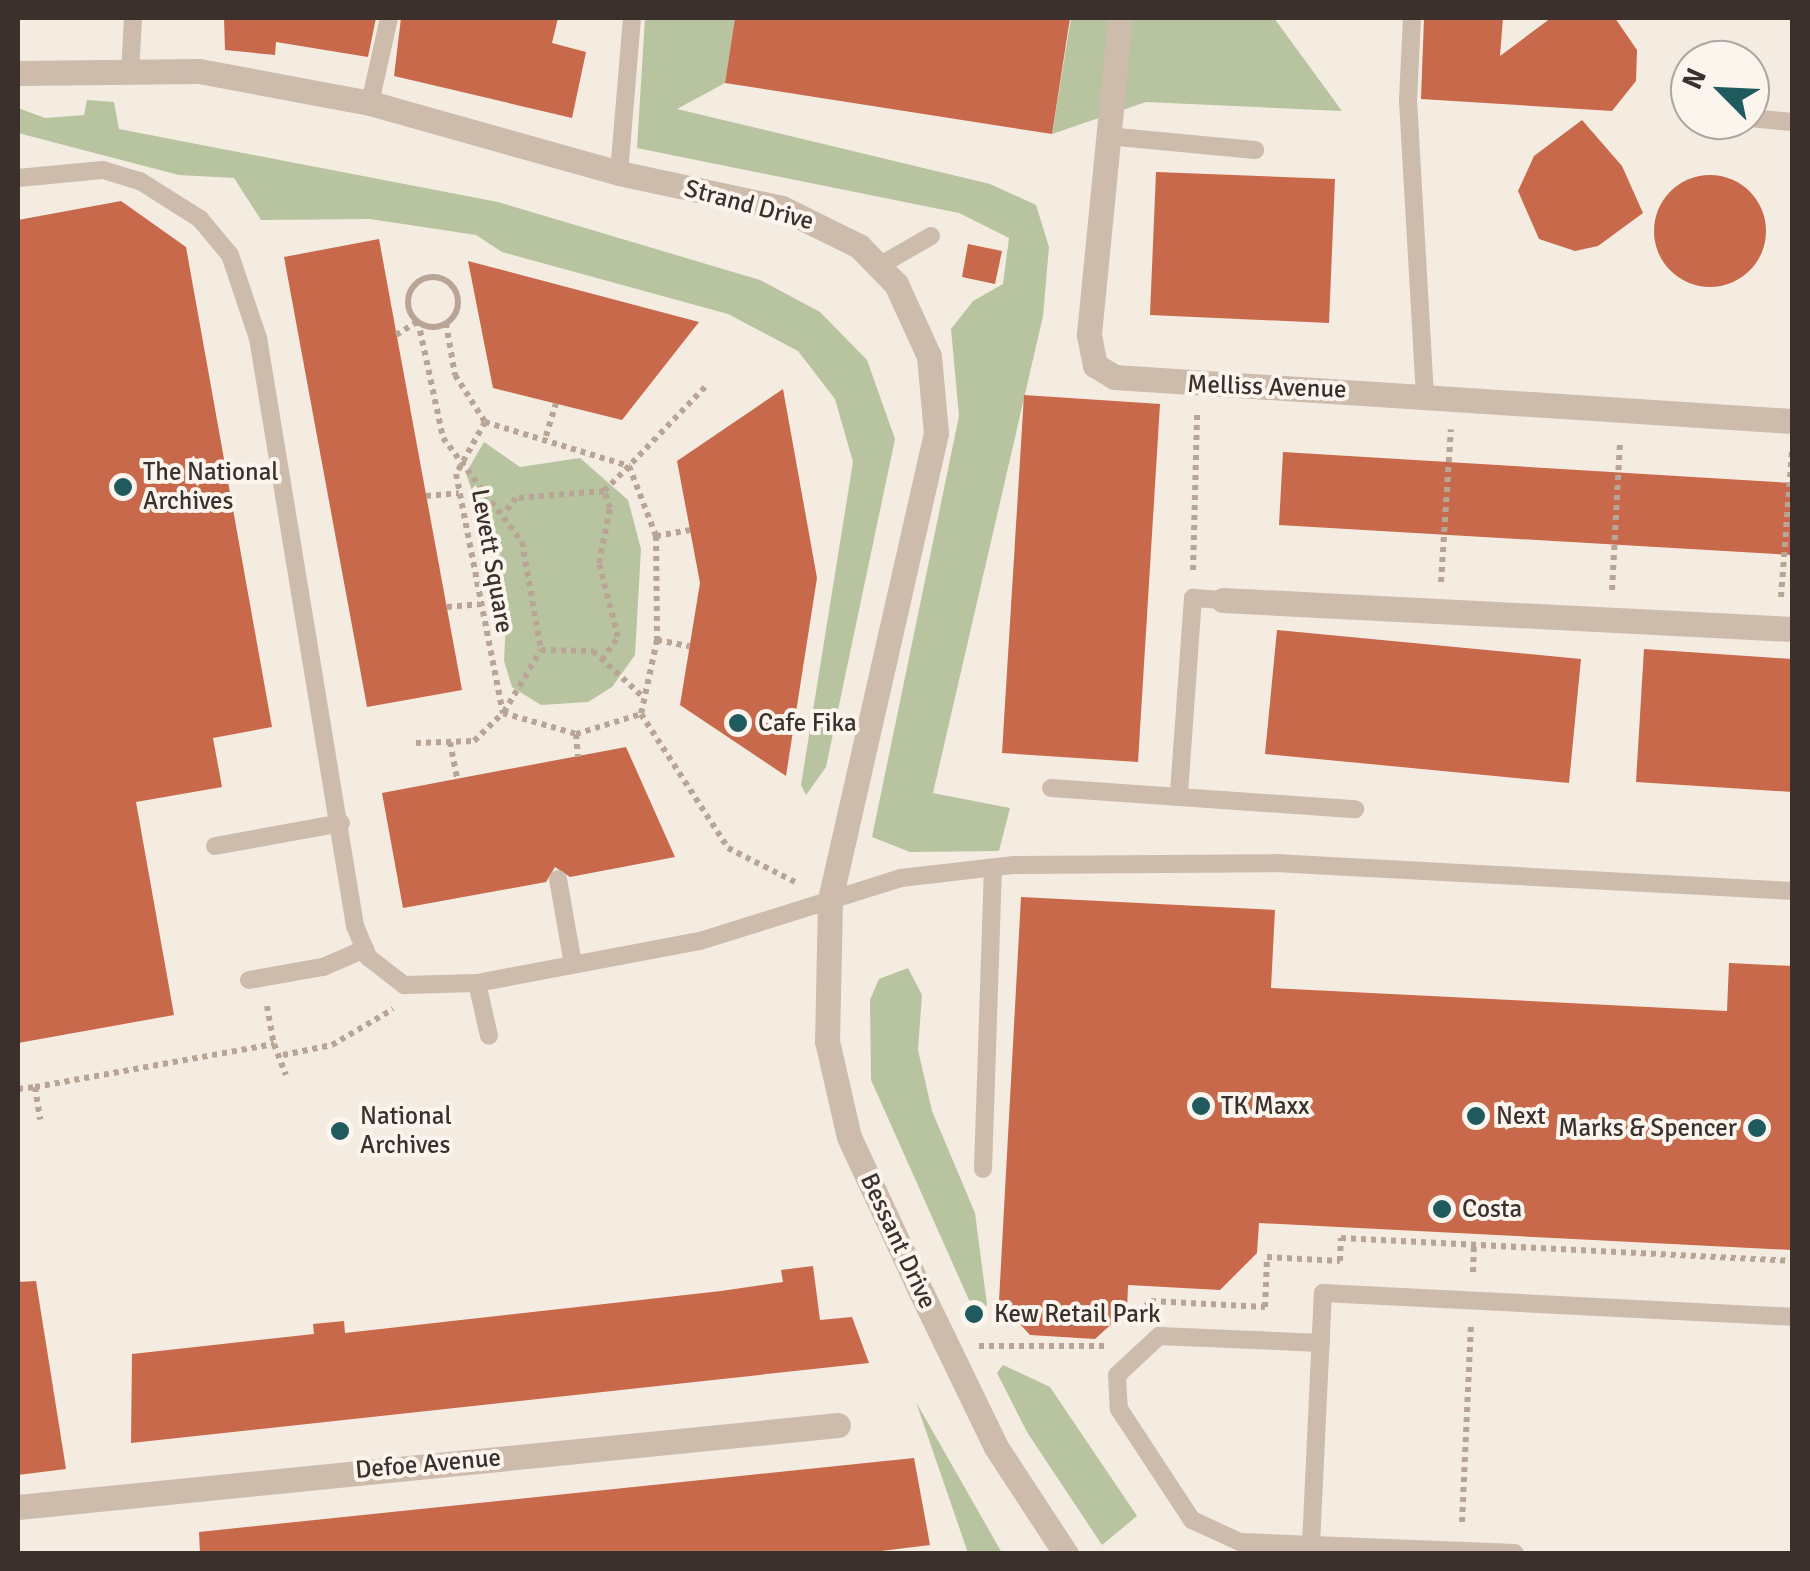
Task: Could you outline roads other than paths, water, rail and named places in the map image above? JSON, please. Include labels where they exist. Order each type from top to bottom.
[{"type":"street","name":"Melliss Avenue","points":[[1120,18],[1089,335],[1095,365],[1114,377],[1198,386],[1425,392],[1792,421]]},
{"type":"street","name":"Strand Drive","points":[[18,73],[199,71],[370,103],[620,173],[782,208],[822,223],[879,266],[896,284],[930,356],[936,432],[830,900]]},
{"type":"street","points":[[1223,600],[1786,629]]},
{"type":"street","name":"Bessant Drive","points":[[830,900],[827,1040],[849,1136],[996,1448],[1066,1554]]},
{"type":"street","name":"Defoe Avenue","points":[[18,1507],[838,1425]]},
{"type":"lane","points":[[130,74],[133,18]]},
{"type":"lane","points":[[370,103],[390,18]]},
{"type":"lane","points":[[620,173],[632,18]]},
{"type":"lane","points":[[1412,18],[1408,100],[1425,392]]},
{"type":"lane","points":[[1107,136],[1254,150]]},
{"type":"lane","points":[[18,178],[103,170],[140,180],[200,220],[230,255],[250,298],[365,949],[416,987],[477,984],[700,941],[901,878],[993,868],[1275,863],[1792,891]]},
{"type":"lane","points":[[879,266],[931,236]]},
{"type":"lane","points":[[1179,793],[1193,598],[1223,600]]},
{"type":"lane","points":[[1051,788],[1179,793],[1355,809]]},
{"type":"lane","points":[[215,846],[341,824]]},
{"type":"lane","points":[[983,1169],[993,868]]},
{"type":"lane","points":[[558,880],[573,964]]},
{"type":"lane","points":[[249,980],[323,967],[365,949]]},
{"type":"lane","points":[[477,984],[489,1036]]},
{"type":"lane","points":[[1311,1545],[1323,1293],[1792,1317]]},
{"type":"lane","points":[[1321,1343],[1159,1336],[1118,1375],[1119,1409],[1192,1520],[1240,1542],[1515,1553]]},
{"type":"place","name":"The National Archives","points":[[123,487]]},
{"type":"place","name":"Cafe Fika","points":[[738,723]]},
{"type":"place","name":"TK Maxx","points":[[1201,1106]]},
{"type":"place","name":"Next","points":[[1476,1116]]},
{"type":"place","name":"Marks & Spencer","points":[[1757,1128]]},
{"type":"place","name":"National Archives","points":[[340,1131]]},
{"type":"place","name":"Costa","points":[[1442,1209]]},
{"type":"place","name":"Kew Retail Park","points":[[974,1314]]}]
